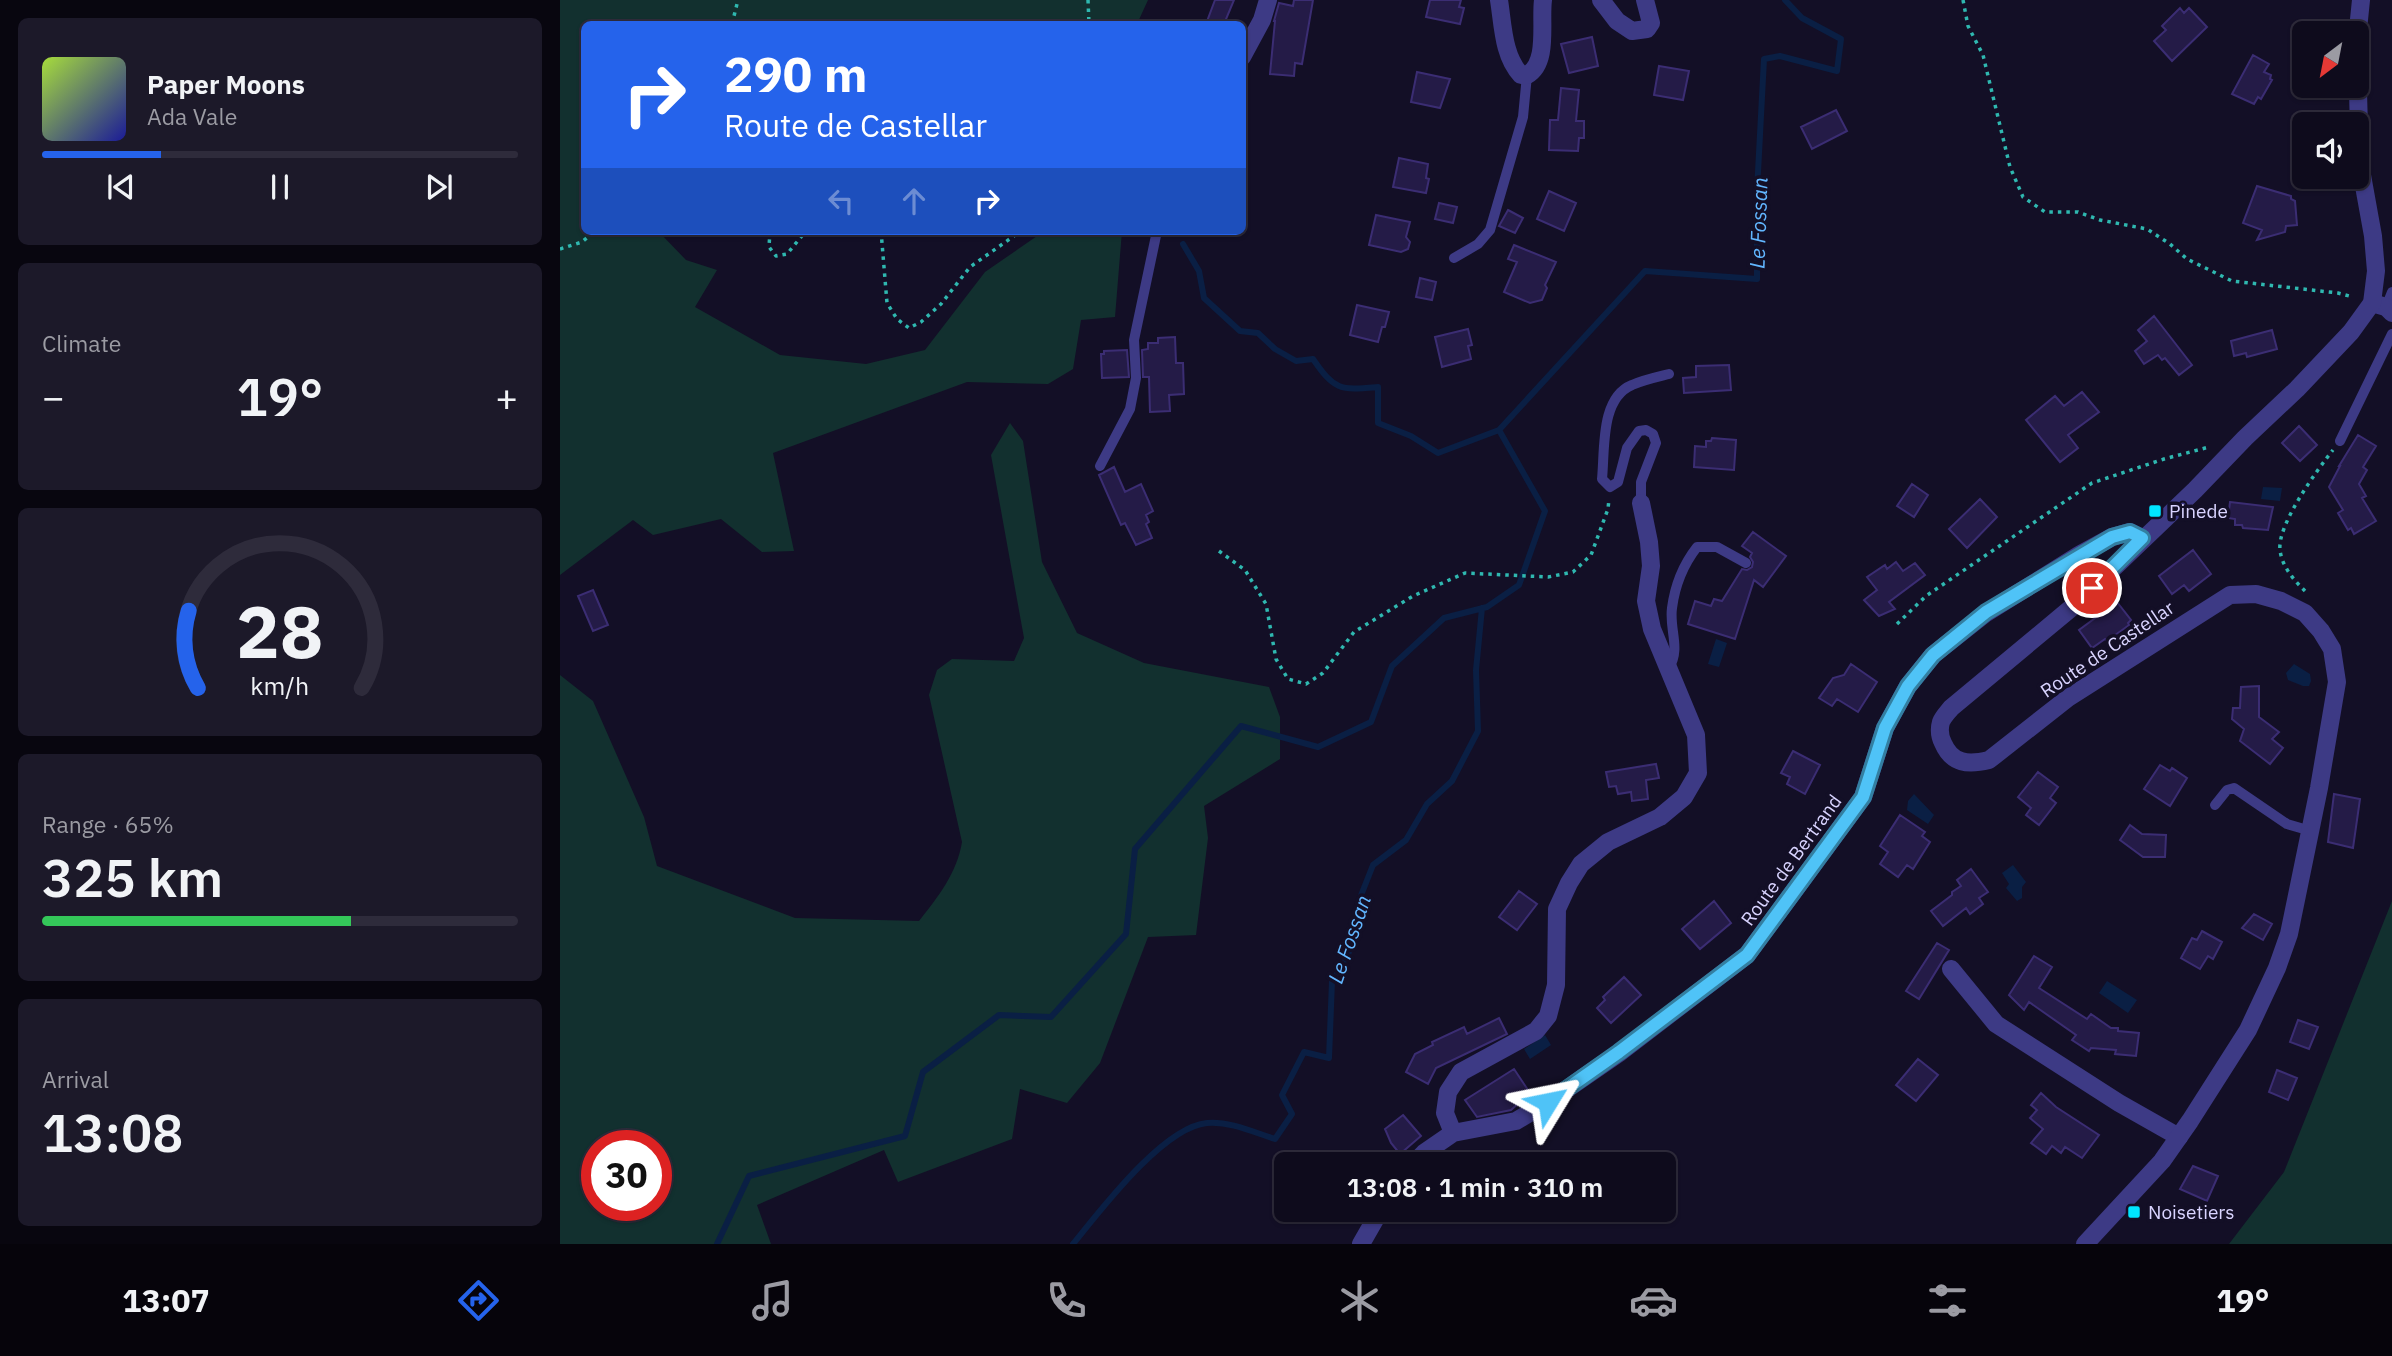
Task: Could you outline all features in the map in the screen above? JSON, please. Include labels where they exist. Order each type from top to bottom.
[{"type":"street","points":[[1246,50],[1262,20],[1268,0]]},
{"type":"street","points":[[1499,0],[1507,50],[1521,75],[1527,75],[1537,66],[1543,0]]},
{"type":"street","points":[[1601,0],[1617,21],[1632,31],[1647,29],[1651,23],[1645,0]]},
{"type":"street","points":[[2359,21],[2361,0]]},
{"type":"street","name":"Route de Castellar","points":[[2085,1244],[2162,1161],[2179,1137],[2248,1030],[2277,968],[2289,934],[2311,831],[2337,682],[2332,649],[2305,613],[2281,601],[2256,594],[2230,595],[2068,698],[1989,760],[1976,763],[1959,761],[1948,754],[1940,737],[1941,722],[1951,708],[2076,604],[2195,490],[2351,332],[2385,304],[2376,271],[2373,236],[2360,164],[2358,98]]},
{"type":"street","points":[[1453,1133],[1446,1113],[1448,1092],[1461,1072],[1536,1031],[1548,1016],[1556,985],[1557,909],[1581,864],[1608,842],[1660,817],[1684,797],[1698,773],[1696,735],[1652,629],[1646,601],[1651,566],[1641,503]]},
{"type":"street","name":"Route de Bertrand","points":[[1425,1152],[1453,1133],[1516,1121],[1619,1052],[1747,955],[1863,797],[1885,728],[1908,686],[1933,655],[1986,612],[2079,555],[2112,537],[2130,532],[2142,538]]},
{"type":"street","points":[[1951,969],[1996,1024],[2119,1103],[2179,1137]]},
{"type":"street","points":[[1361,1244],[1374,1222]]},
{"type":"lane","points":[[1454,258],[1478,244],[1490,230],[1523,117],[1527,75]]},
{"type":"lane","points":[[1100,466],[1130,410],[1136,378],[1134,340],[1156,235]]},
{"type":"lane","points":[[2340,441],[2392,334]]},
{"type":"lane","points":[[1641,503],[1641,482],[1656,443],[1654,434],[1646,430],[1639,431],[1627,448],[1618,482],[1610,487],[1602,479],[1606,425],[1614,398],[1629,385],[1669,374]]},
{"type":"lane","points":[[1669,669],[1675,658],[1672,610],[1683,566],[1697,547],[1717,547],[1746,563]]},
{"type":"lane","points":[[2215,805],[2227,790],[2234,788],[2287,824],[2311,831]]},
{"type":"path","points":[[733,21],[738,0]]},
{"type":"path","points":[[1088,0],[1089,21]]},
{"type":"path","points":[[1963,0],[1968,26],[1983,55],[2010,167],[2024,197],[2045,212],[2078,212],[2100,220],[2147,229],[2187,259],[2232,281],[2338,293],[2385,304]]},
{"type":"path","points":[[560,249],[582,242],[590,235]]},
{"type":"path","points":[[769,235],[769,247],[776,256],[787,254],[803,235]]},
{"type":"path","points":[[881,235],[887,303],[897,319],[909,328],[921,322],[941,304],[970,267],[1015,235]]},
{"type":"path","points":[[1897,624],[1926,596],[2092,483],[2164,459],[2245,438]]},
{"type":"path","points":[[2305,613],[2312,599],[2286,568],[2280,548],[2291,512],[2318,469],[2340,441]]},
{"type":"path","points":[[1219,551],[1245,570],[1266,604],[1276,659],[1288,679],[1306,684],[1323,673],[1354,632],[1413,596],[1465,573],[1548,577],[1573,572],[1591,555],[1608,509],[1610,487]]},
{"type":"green space","points":[[560,0],[1148,0],[1138,21],[581,21],[581,235],[662,235],[686,260],[717,270],[695,307],[780,355],[866,364],[925,350],[985,272],[1039,235],[1122,235],[1115,317],[1081,320],[1073,369],[1048,384],[967,382],[773,453],[794,551],[762,552],[721,519],[653,535],[633,520],[560,575]]},
{"type":"green space","points":[[1010,423],[1023,441],[1042,562],[1077,633],[1144,663],[1269,687],[1280,717],[1280,759],[1204,806],[1208,838],[1196,935],[1148,937],[1100,1063],[1067,1103],[1020,1089],[1012,1139],[898,1182],[884,1150],[757,1205],[771,1244],[560,1244],[560,675],[593,701],[644,817],[657,866],[795,918],[919,921],[940,894],[951,874],[962,842],[929,695],[937,670],[952,659],[1014,661],[1024,638],[991,455]]},
{"type":"green space","points":[[2392,901],[2392,1244],[2229,1244],[2284,1172]]},
{"type":"water","points":[[2263,487],[2282,488],[2280,501],[2261,499]]},
{"type":"water","points":[[1716,639],[1727,643],[1719,667],[1708,664]]},
{"type":"water","points":[[2294,664],[2310,674],[2309,686],[2288,680],[2286,673]]},
{"type":"water","points":[[1914,794],[1934,815],[1928,824],[1907,810],[1908,801]]},
{"type":"water","points":[[2013,865],[2026,882],[2022,887],[2022,898],[2017,901],[2006,888],[2009,884],[2002,873]]},
{"type":"water","points":[[2107,981],[2137,1000],[2128,1013],[2099,993]]},
{"type":"water","points":[[1545,1035],[1551,1045],[1530,1059],[1524,1049]]},
{"type":"building","points":[[1215,0],[1234,0],[1225,21],[1207,21]]},
{"type":"building","points":[[1294,0],[1313,0],[1302,64],[1295,63],[1294,76],[1270,74],[1274,21],[1279,3],[1293,6]]},
{"type":"building","points":[[1430,0],[1461,0],[1459,7],[1464,8],[1460,24],[1426,17]]},
{"type":"building","points":[[2180,8],[2184,13],[2189,8],[2207,27],[2172,61],[2154,41],[2166,30],[2162,26]]},
{"type":"building","points":[[1592,37],[1598,66],[1569,73],[1561,44]]},
{"type":"building","points":[[2253,55],[2269,64],[2264,72],[2271,75],[2272,80],[2261,99],[2258,97],[2254,104],[2232,94]]},
{"type":"building","points":[[1659,66],[1689,71],[1683,100],[1654,95]]},
{"type":"building","points":[[1417,72],[1450,79],[1440,108],[1411,102]]},
{"type":"building","points":[[1561,88],[1579,90],[1576,121],[1584,121],[1584,138],[1579,138],[1578,151],[1549,150],[1550,120],[1558,120]]},
{"type":"building","points":[[1836,110],[1847,131],[1812,149],[1801,127]]},
{"type":"building","points":[[1399,158],[1428,164],[1426,193],[1393,187]]},
{"type":"building","points":[[2257,186],[2291,196],[2295,201],[2297,225],[2286,226],[2285,232],[2257,240],[2262,230],[2243,223]]},
{"type":"building","points":[[1549,191],[1576,203],[1564,231],[1537,219]]},
{"type":"building","points":[[1439,203],[1457,207],[1453,223],[1435,219]]},
{"type":"building","points":[[1508,210],[1523,218],[1515,233],[1499,226]]},
{"type":"building","points":[[1376,215],[1410,222],[1406,237],[1410,242],[1408,249],[1401,252],[1369,245]]},
{"type":"building","points":[[1514,245],[1556,262],[1545,285],[1547,288],[1542,300],[1530,303],[1504,292],[1517,262],[1508,259]]},
{"type":"building","points":[[1420,278],[1436,282],[1432,300],[1416,297]]},
{"type":"building","points":[[1357,305],[1389,312],[1378,342],[1350,335]]},
{"type":"building","points":[[2154,316],[2192,365],[2179,375],[2165,358],[2162,360],[2158,355],[2144,364],[2135,351],[2147,341],[2138,330]]},
{"type":"building","points":[[1468,329],[1472,345],[1468,346],[1471,359],[1442,367],[1435,337]]},
{"type":"building","points":[[2272,330],[2277,349],[2247,357],[2246,353],[2234,356],[2231,341]]},
{"type":"building","points":[[1175,337],[1176,363],[1183,363],[1184,394],[1169,395],[1170,411],[1150,412],[1149,377],[1143,377],[1142,350],[1148,349],[1148,343],[1158,343],[1158,338]]},
{"type":"building","points":[[1127,350],[1129,377],[1102,378],[1101,354],[1104,354],[1104,351]]},
{"type":"building","points":[[1729,365],[1731,390],[1684,393],[1683,378],[1696,377],[1696,366]]},
{"type":"building","points":[[2082,392],[2099,412],[2068,435],[2078,448],[2060,462],[2026,420],[2055,396],[2064,406]]},
{"type":"building","points":[[2299,426],[2317,445],[2300,461],[2282,443]]},
{"type":"building","points":[[2358,435],[2376,446],[2363,467],[2367,470],[2359,484],[2366,496],[2362,498],[2376,521],[2354,534],[2351,528],[2348,530],[2338,513],[2343,510],[2329,487]]},
{"type":"building","points":[[1712,438],[1736,440],[1734,470],[1694,467],[1695,446],[1706,447],[1706,441],[1711,441]]},
{"type":"building","points":[[1114,467],[1125,492],[1141,484],[1153,511],[1146,515],[1149,522],[1146,524],[1152,538],[1136,545],[1125,523],[1121,525],[1099,475]]},
{"type":"building","points":[[1912,484],[1928,495],[1914,517],[1897,506]]},
{"type":"building","points":[[1980,499],[1997,517],[1967,548],[1949,529]]},
{"type":"building","points":[[2230,502],[2273,507],[2268,530],[2235,525],[2235,519],[2228,518]]},
{"type":"building","points":[[1753,532],[1786,556],[1763,587],[1754,580],[1735,639],[1688,624],[1695,601],[1711,606],[1714,599],[1722,601],[1742,569],[1752,567],[1752,553],[1742,546]]},
{"type":"building","points":[[2193,550],[2211,574],[2189,591],[2184,585],[2172,594],[2159,576]]},
{"type":"building","points":[[1896,562],[1903,571],[1915,563],[1925,575],[1889,602],[1895,609],[1879,616],[1864,600],[1877,590],[1867,577],[1885,565],[1887,569]]},
{"type":"building","points":[[593,590],[608,625],[593,631],[578,596]]},
{"type":"building","points":[[2117,602],[2131,620],[2129,625],[2092,648],[2079,630]]},
{"type":"building","points":[[1851,664],[1877,682],[1858,712],[1837,699],[1832,706],[1819,698],[1833,678],[1844,675]]},
{"type":"building","points":[[2259,686],[2259,717],[2279,732],[2272,739],[2283,748],[2270,764],[2240,741],[2244,729],[2232,719],[2233,708],[2240,708],[2241,687]]},
{"type":"building","points":[[1793,751],[1820,765],[1805,794],[1787,784],[1790,777],[1781,773]]},
{"type":"building","points":[[1656,764],[1659,778],[1646,780],[1648,799],[1632,801],[1631,792],[1618,794],[1616,786],[1609,787],[1606,772]]},
{"type":"building","points":[[2160,765],[2170,771],[2172,768],[2187,778],[2170,806],[2144,789]]},
{"type":"building","points":[[2038,772],[2058,787],[2050,798],[2056,803],[2039,825],[2026,815],[2031,808],[2018,797]]},
{"type":"building","points":[[2334,794],[2360,799],[2353,848],[2328,842]]},
{"type":"building","points":[[1900,815],[1925,832],[1922,836],[1930,842],[1913,869],[1907,865],[1898,877],[1880,864],[1888,852],[1880,846]]},
{"type":"building","points":[[2130,825],[2142,834],[2166,835],[2165,857],[2143,857],[2120,840]]},
{"type":"building","points":[[1971,869],[1988,892],[1979,898],[1983,904],[1970,914],[1966,908],[1943,926],[1931,911],[1961,886],[1957,880]]},
{"type":"building","points":[[1519,891],[1537,904],[1517,930],[1499,917]]},
{"type":"building","points":[[1714,901],[1731,923],[1700,949],[1682,929]]},
{"type":"building","points":[[2254,914],[2272,924],[2263,940],[2242,928]]},
{"type":"building","points":[[2202,931],[2222,942],[2213,959],[2208,956],[2200,969],[2181,958],[2192,938],[2197,940]]},
{"type":"building","points":[[1937,943],[1949,950],[1919,999],[1906,991]]},
{"type":"building","points":[[2034,956],[2052,967],[2039,988],[2087,1019],[2091,1014],[2111,1028],[2118,1028],[2118,1031],[2139,1033],[2136,1056],[2115,1054],[2116,1050],[2091,1048],[2089,1051],[2072,1040],[2076,1035],[2029,1002],[2024,1010],[2009,995]]},
{"type":"building","points":[[1624,977],[1641,995],[1611,1023],[1597,1008],[1605,1000],[1603,997]]},
{"type":"building","points":[[1499,1018],[1507,1034],[1436,1068],[1428,1084],[1406,1072],[1415,1054],[1433,1045],[1432,1042],[1464,1027],[1467,1034]]},
{"type":"building","points":[[2298,1020],[2318,1027],[2309,1049],[2290,1042]]},
{"type":"building","points":[[1918,1059],[1938,1075],[1916,1101],[1896,1085]]},
{"type":"building","points":[[1514,1069],[1530,1093],[1511,1110],[1477,1117],[1465,1100]]},
{"type":"building","points":[[2277,1070],[2297,1078],[2288,1100],[2269,1092]]},
{"type":"building","points":[[2041,1093],[2056,1107],[2099,1135],[2082,1158],[2065,1147],[2061,1153],[2052,1146],[2046,1154],[2031,1143],[2043,1129],[2030,1118],[2037,1110],[2031,1105]]},
{"type":"building","points":[[1403,1115],[1421,1136],[1402,1152],[1398,1152],[1385,1129]]},
{"type":"building","points":[[2193,1166],[2218,1176],[2207,1201],[2180,1189]]},
{"type":"waterway","name":"Le Fossan","points":[[1183,244],[1199,271],[1204,298],[1240,331],[1258,333],[1275,349],[1296,361],[1313,359],[1327,377],[1340,386],[1378,387],[1378,423],[1411,436],[1438,453],[1499,430],[1645,271],[1757,279],[1757,191],[1764,59],[1780,56],[1837,71],[1841,39],[1802,18],[1785,0]]},
{"type":"waterway","points":[[717,1244],[749,1176],[905,1136],[923,1072],[999,1015],[1051,1017],[1126,934],[1135,849],[1241,726],[1318,747],[1371,722],[1392,666],[1444,618],[1487,607],[1519,585],[1545,511],[1499,430]]},
{"type":"waterway","name":"Le Fossan","points":[[1073,1244],[1152,1154],[1190,1128],[1207,1123],[1224,1124],[1275,1139],[1292,1114],[1282,1095],[1304,1052],[1329,1058],[1332,981],[1348,956],[1360,898],[1373,865],[1406,840],[1427,804],[1452,781],[1478,731],[1476,670],[1482,608]]},
{"type":"place","name":"Pinede","points":[[2155,511]]},
{"type":"place","name":"Noisetiers","points":[[2134,1212]]},
{"type":"route","points":[[1548,1102],[1747,955],[1863,797],[1885,728],[1908,686],[1933,655],[1986,612],[2079,555],[2112,537],[2130,532],[2142,538],[2092,588]]}]
